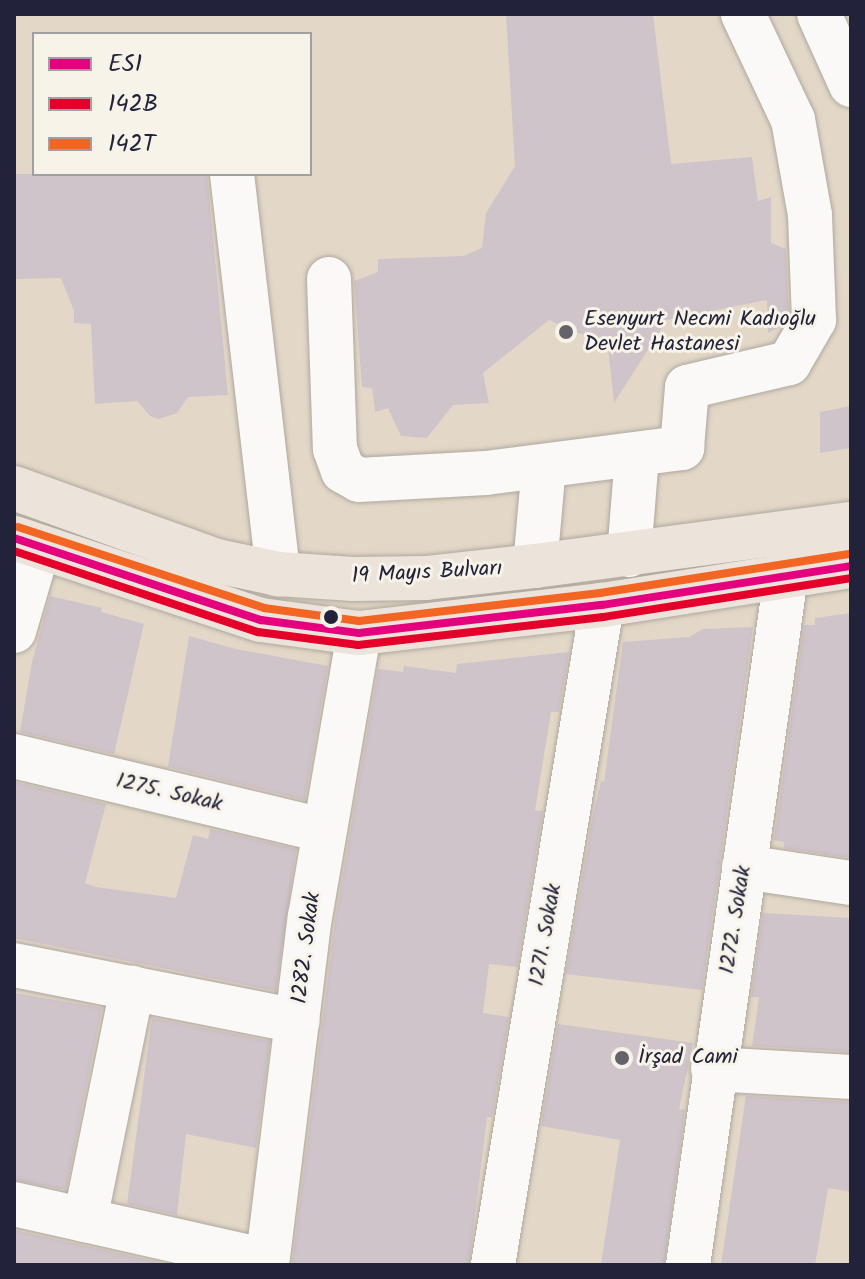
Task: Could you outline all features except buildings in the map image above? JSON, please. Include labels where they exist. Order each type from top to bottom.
[{"type":"main road","name":"19 Mayıs Bulvarı","points":[[14,488],[217,561],[278,574],[380,580],[629,555],[851,524]]},
{"type":"main road","name":"19 Mayıs Bulvarı","points":[[26,543],[261,620],[359,633],[602,605],[851,566]]},
{"type":"street","points":[[329,279],[335,449],[343,471],[359,480],[386,481],[544,466],[682,448],[687,387],[789,363],[814,320],[810,215],[793,120],[743,14]]},
{"type":"street","points":[[819,14],[851,85]]},
{"type":"street","points":[[232,176],[278,574]]},
{"type":"street","points":[[629,555],[637,456]]},
{"type":"street","points":[[535,566],[544,466]]},
{"type":"street","points":[[14,631],[26,543]]},
{"type":"street","name":"1272. Sokak","points":[[688,1265],[713,1069],[786,576]]},
{"type":"street","name":"1271. Sokak","points":[[493,1265],[602,605]]},
{"type":"street","name":"1282. Sokak","points":[[267,1263],[323,830],[359,633]]},
{"type":"street","name":"1275. Sokak","points":[[14,756],[323,830]]},
{"type":"street","points":[[744,867],[851,883]]},
{"type":"street","points":[[14,965],[298,1021]]},
{"type":"street","points":[[85,1220],[132,988]]},
{"type":"street","points":[[713,1069],[851,1077]]},
{"type":"street","points":[[14,1204],[267,1263]]},
{"type":"transit line","name":"142T","points":[[18,527],[264,608],[359,621],[600,593],[849,554]]},
{"type":"transit line","name":"ES1","points":[[14,538],[261,620],[359,633],[602,605],[851,566]]},
{"type":"transit line","name":"142B","points":[[14,551],[258,632],[358,645],[603,617],[851,578]]},
{"type":"place","name":"Esenyurt Necmi Kadıoğlu Devlet Hastanesi","points":[[566,332]]},
{"type":"place","name":"İrşad Cami","points":[[622,1058]]}]
